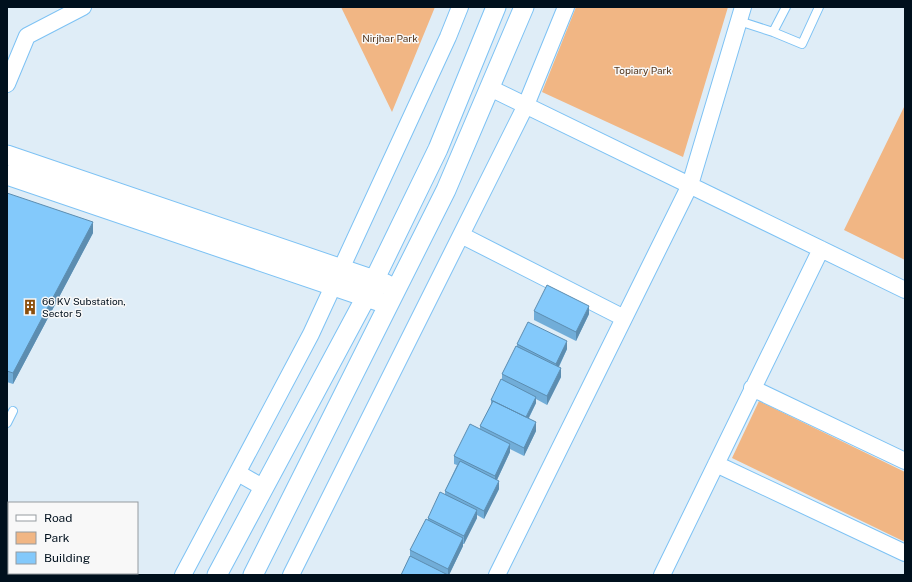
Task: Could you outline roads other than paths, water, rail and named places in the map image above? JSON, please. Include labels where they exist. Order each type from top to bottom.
[{"type":"street","points":[[7,84],[27,36],[83,7]]},
{"type":"street","points":[[182,575],[238,473],[338,277],[448,37],[460,7]]},
{"type":"street","points":[[217,575],[370,288],[438,148],[496,7]]},
{"type":"street","points":[[254,575],[446,190],[524,7]]},
{"type":"street","points":[[291,575],[526,105],[566,7]]},
{"type":"street","points":[[497,575],[690,185],[741,14]]},
{"type":"street","points":[[490,88],[905,290]]},
{"type":"street","points":[[7,155],[393,296]]},
{"type":"street","points":[[7,175],[338,277]]},
{"type":"street","points":[[461,235],[624,318]]},
{"type":"street","points":[[662,575],[821,248]]},
{"type":"street","points":[[752,388],[905,461]]},
{"type":"street","points":[[716,464],[905,553]]},
{"type":"street","points":[[238,473],[264,488]]},
{"type":"lane","points":[[773,32],[786,7]]},
{"type":"lane","points":[[741,14],[773,32],[802,44],[819,7]]},
{"type":"lane","points":[[7,423],[13,411]]},
{"type":"place","name":"66 KV Substation, Sector 5","points":[[30,307]]},
{"type":"park label","name":"Nirjhar Park","points":[[390,38]]},
{"type":"park label","name":"Topiary Park","points":[[643,70]]}]
